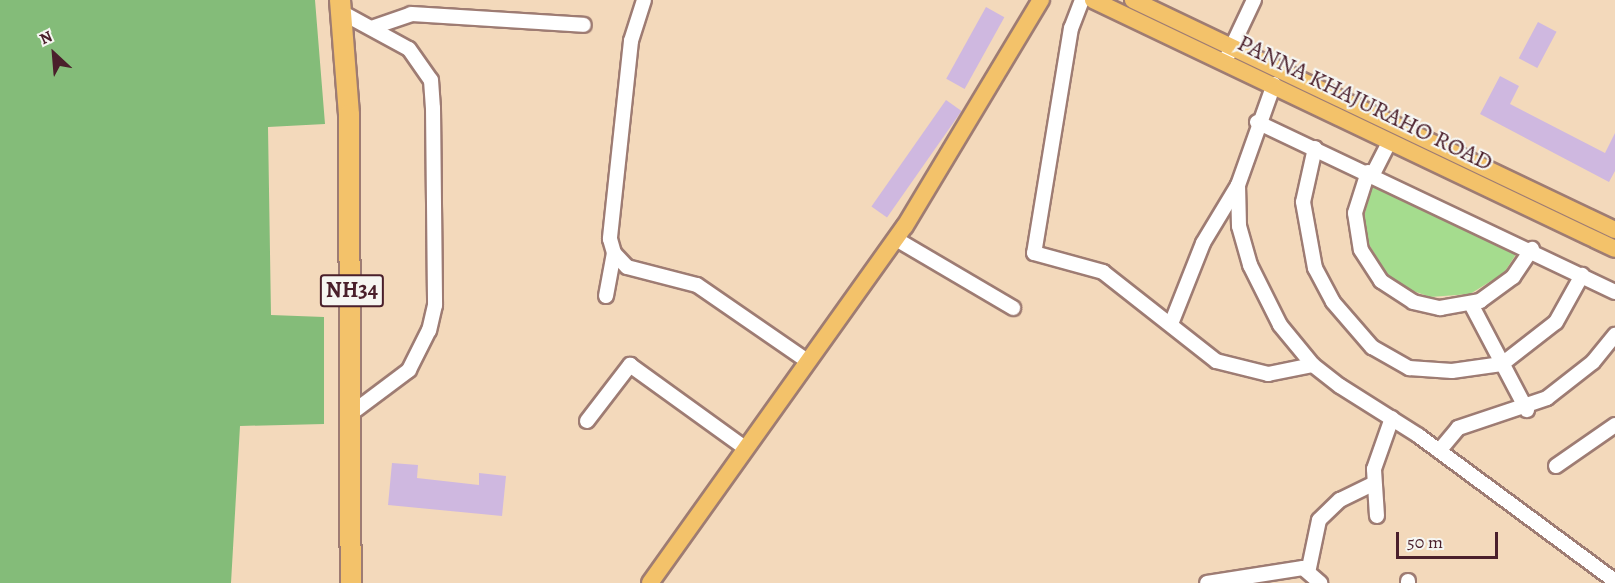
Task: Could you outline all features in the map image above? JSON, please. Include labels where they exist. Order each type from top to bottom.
[{"type":"highway","name":"NH34","points":[[341,6],[349,115],[353,412],[351,583]]},
{"type":"main road","points":[[650,583],[896,239],[1041,0]]},
{"type":"main road","name":"PANNA KHAJURAHO ROAD","points":[[1093,0],[1274,84],[1389,142],[1615,249]]},
{"type":"main road","name":"PANNA KHAJURAHO ROAD","points":[[1133,0],[1615,230]]},
{"type":"street","points":[[644,0],[631,41],[610,239],[615,253],[627,267],[698,285],[807,361]]},
{"type":"street","points":[[1082,0],[1071,28],[1034,253],[1103,272],[1171,324],[1196,348],[1234,367],[1268,374],[1313,364]]},
{"type":"street","points":[[1225,62],[1254,0]]},
{"type":"street","points":[[341,6],[409,49],[431,80],[435,304],[409,369],[353,412]]},
{"type":"street","points":[[374,27],[411,14],[584,26]]},
{"type":"street","points":[[1171,324],[1203,243],[1238,185],[1257,122],[1274,84]]},
{"type":"street","points":[[1257,122],[1532,249],[1615,292]]},
{"type":"street","points":[[1389,142],[1356,201],[1355,225],[1373,272],[1413,302],[1440,308],[1471,304],[1503,287],[1532,249]]},
{"type":"street","points":[[1315,148],[1303,202],[1305,235],[1333,302],[1372,347],[1409,368],[1452,371],[1502,364],[1556,322],[1582,275]]},
{"type":"street","points":[[1238,185],[1239,226],[1262,294],[1313,364],[1439,451],[1612,576]]},
{"type":"street","points":[[896,239],[1013,308]]},
{"type":"street","points":[[606,296],[615,253]]},
{"type":"street","points":[[1471,304],[1527,410]]},
{"type":"street","points":[[1439,451],[1458,428],[1527,410],[1571,382],[1615,335]]},
{"type":"street","points":[[587,421],[630,365],[745,448]]},
{"type":"street","points":[[1377,516],[1372,484],[1392,418]]},
{"type":"street","points":[[1556,466],[1615,425]]},
{"type":"street","points":[[1308,568],[1319,520],[1340,500],[1372,484]]},
{"type":"street","points":[[1207,583],[1308,568]]},
{"type":"street","points":[[1308,568],[1320,583]]},
{"type":"green space","points":[[0,0],[315,0],[325,124],[268,127],[271,315],[324,317],[324,424],[240,426],[231,583],[0,583]]},
{"type":"green space","points":[[1374,181],[1518,251],[1504,273],[1470,294],[1430,297],[1405,288],[1386,273],[1367,241],[1364,216]]},
{"type":"building","points":[[986,7],[1004,17],[965,89],[946,79]]},
{"type":"building","points":[[1538,22],[1557,32],[1537,68],[1519,58]]},
{"type":"building","points":[[1500,76],[1519,86],[1510,104],[1605,153],[1615,133],[1615,171],[1609,182],[1480,114]]},
{"type":"building","points":[[946,100],[962,111],[887,217],[871,206]]},
{"type":"building","points":[[392,463],[418,465],[417,478],[479,485],[479,473],[506,476],[502,516],[388,505]]}]
